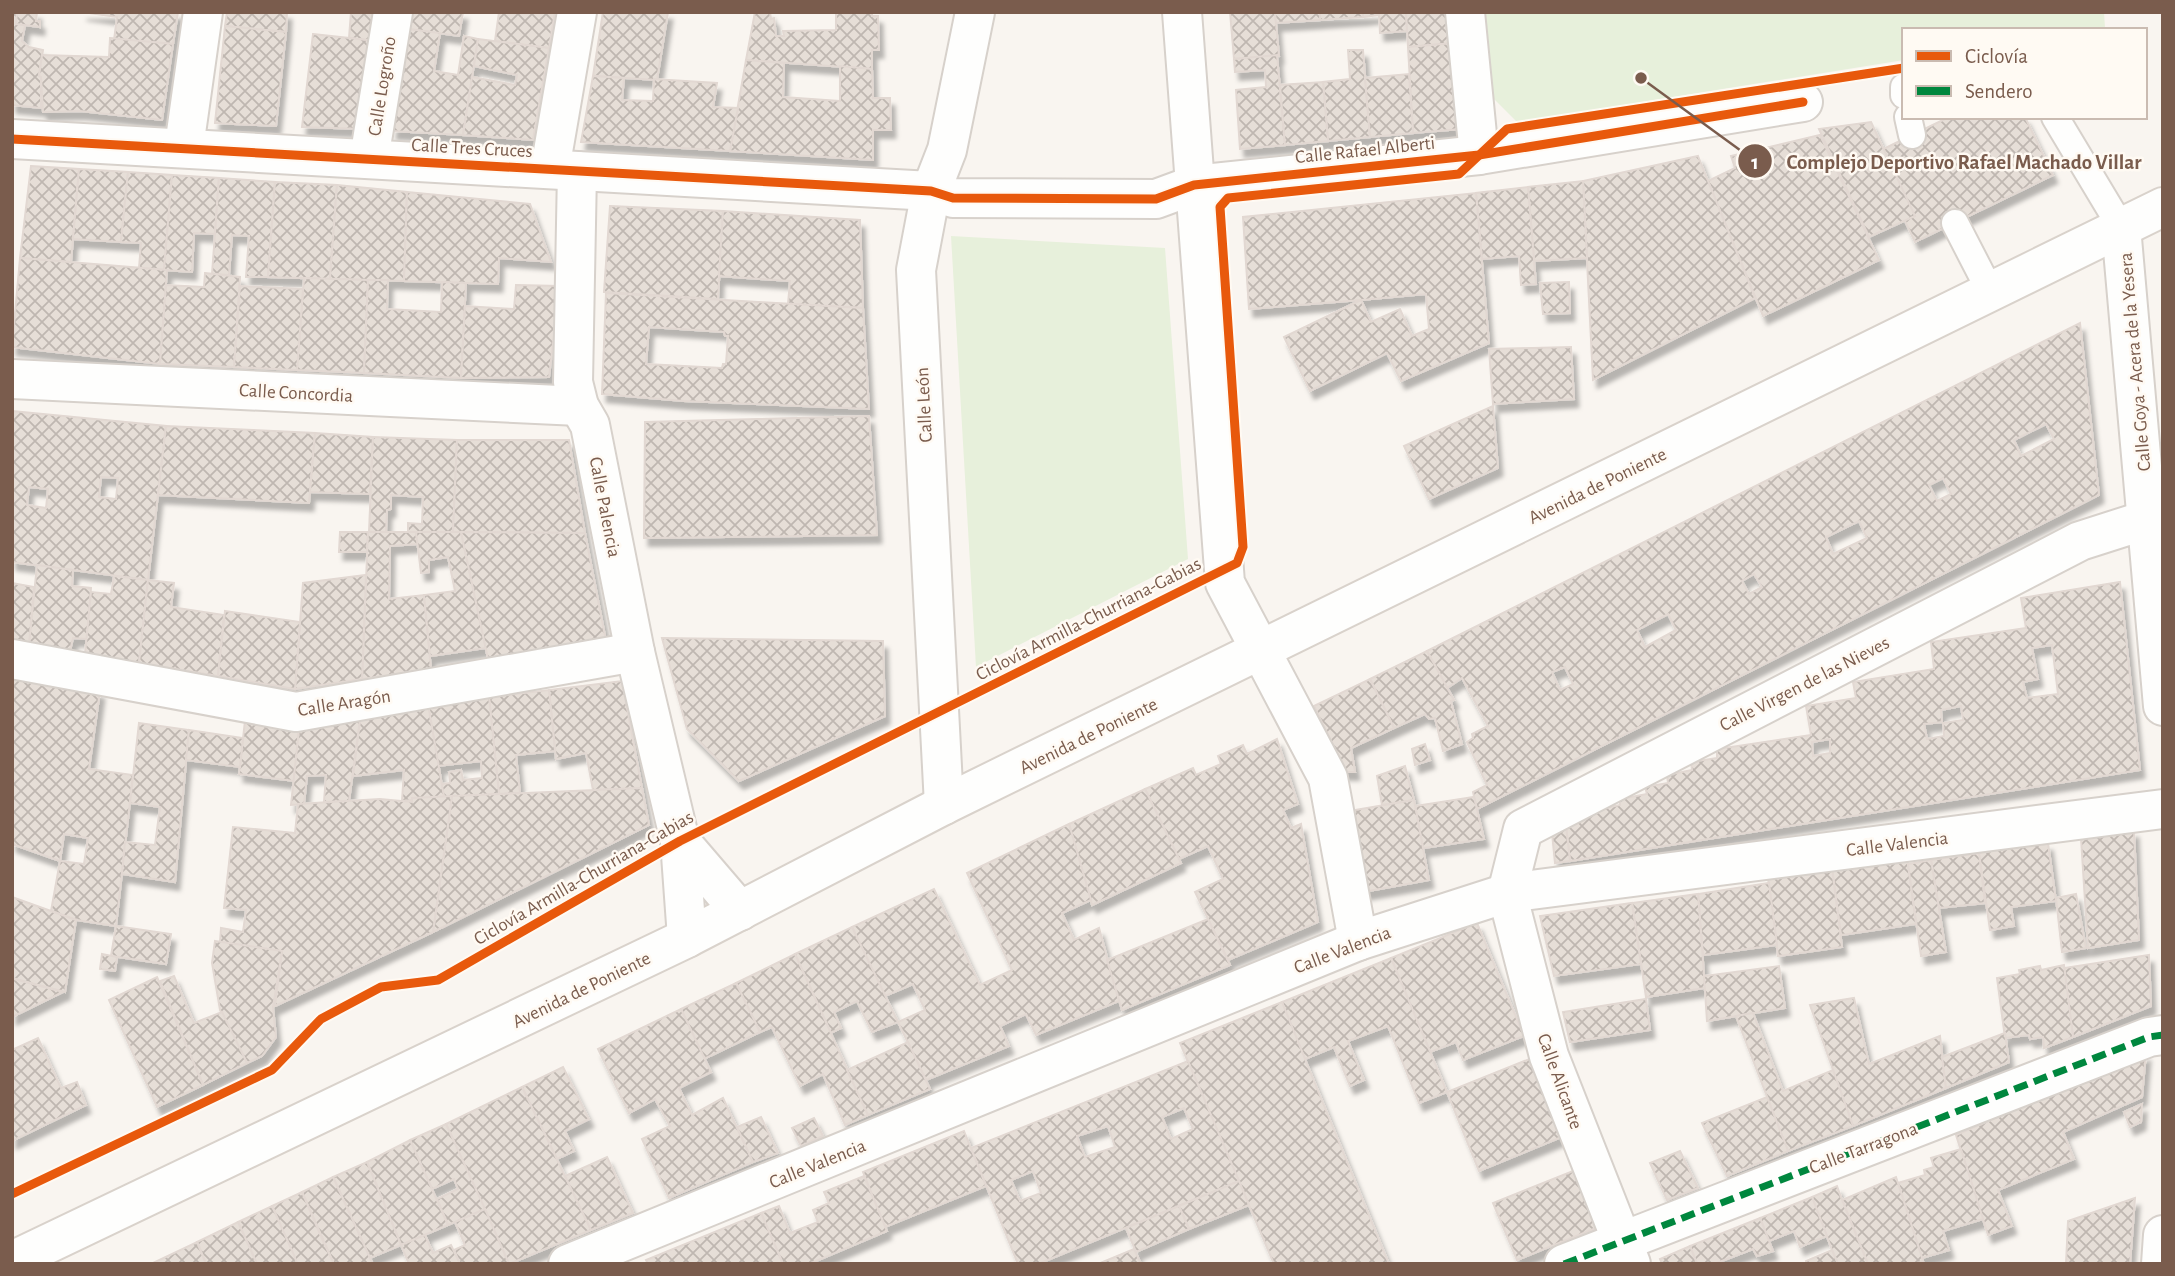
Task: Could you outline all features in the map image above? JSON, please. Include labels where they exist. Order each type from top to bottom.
[{"type":"street","points":[[184,148],[203,12]]},
{"type":"street","name":"Calle Logroño","points":[[369,159],[393,12]]},
{"type":"street","name":"Calle Palencia","points":[[577,12],[564,170],[573,382],[579,406],[590,425],[635,652],[680,841],[687,938]]},
{"type":"street","name":"Calle León","points":[[944,805],[916,270],[931,191],[947,150],[975,12]]},
{"type":"street","points":[[1182,12],[1225,583],[1328,778],[1358,941]]},
{"type":"street","points":[[1465,12],[1479,155]]},
{"type":"street","name":"Calle Rafael Alberti","points":[[931,191],[953,198],[1156,199],[1194,185],[1479,155],[1803,103]]},
{"type":"street","name":"Calle Tres Cruces","points":[[13,143],[184,148],[931,191]]},
{"type":"street","name":"Avenida de Poniente","points":[[12,1261],[687,938],[944,805],[2163,207]]},
{"type":"street","name":"Calle Goya - Acera de la Yesera","points":[[2121,227],[2149,519],[2163,706]]},
{"type":"street","name":"Calle Concordia","points":[[12,379],[579,406]]},
{"type":"street","name":"Calle Virgen de las Nieves","points":[[1507,894],[1523,829],[2080,541],[2149,519]]},
{"type":"street","name":"Calle Aragón","points":[[12,659],[296,712],[635,652]]},
{"type":"street","name":"Calle Valencia","points":[[568,1264],[1358,941],[1507,894],[2163,809]]},
{"type":"street","name":"Calle Palencia","points":[[680,841],[740,911]]},
{"type":"street","name":"Calle Alicante","points":[[1507,894],[1549,1056],[1626,1252]]},
{"type":"street","name":"Calle Tarragona","points":[[1564,1264],[1626,1252],[2149,1037],[2163,1035]]},
{"type":"street","points":[[2161,1264],[2163,1235]]},
{"type":"lane","points":[[2056,119],[2121,227]]},
{"type":"lane","points":[[1955,222],[1990,291]]},
{"type":"green space","points":[[1482,12],[2104,12],[2105,28],[1902,28],[1902,60],[1517,122],[1490,95]]},
{"type":"green space","points":[[951,236],[1165,248],[1188,559],[976,667]]},
{"type":"building","points":[[12,12],[17,12],[16,24],[25,25],[22,41],[29,47],[43,50],[39,76],[41,108],[12,105]]},
{"type":"building","points":[[17,12],[37,12],[36,21],[40,21],[40,27],[16,24]]},
{"type":"building","points":[[82,12],[178,12],[173,44],[114,40],[117,17]]},
{"type":"building","points":[[227,12],[287,12],[286,32],[225,26]]},
{"type":"building","points":[[351,12],[380,12],[376,41],[349,38]]},
{"type":"building","points":[[411,12],[463,12],[459,36],[408,29]]},
{"type":"building","points":[[499,12],[555,12],[549,48],[495,41]]},
{"type":"building","points":[[603,12],[668,12],[657,80],[593,76]]},
{"type":"building","points":[[755,12],[770,12],[771,19],[774,18],[776,36],[784,36],[783,31],[836,30],[836,12],[872,12],[872,16],[878,16],[879,50],[872,50],[872,69],[746,60]]},
{"type":"building","points":[[1230,12],[1275,12],[1279,56],[1234,59]]},
{"type":"building","points":[[1275,12],[1320,12],[1320,20],[1276,23]]},
{"type":"building","points":[[1320,12],[1363,12],[1363,17],[1320,20]]},
{"type":"building","points":[[1363,12],[1406,12],[1407,31],[1380,33],[1379,15],[1363,17]]},
{"type":"building","points":[[1406,12],[1451,12],[1454,43],[1408,47]]},
{"type":"building","points":[[225,26],[286,32],[276,126],[215,123]]},
{"type":"building","points":[[408,29],[440,33],[434,71],[458,75],[464,36],[478,39],[463,135],[392,131]]},
{"type":"building","points":[[313,34],[376,41],[363,129],[302,127]]},
{"type":"building","points":[[110,38],[173,44],[162,120],[80,111],[43,112],[39,76],[42,55],[109,57]]},
{"type":"building","points":[[478,39],[549,48],[533,140],[463,135],[472,77],[515,85],[517,75],[474,66]]},
{"type":"building","points":[[1454,43],[1461,129],[1413,133],[1408,47]]},
{"type":"building","points":[[1348,50],[1363,50],[1370,137],[1328,141],[1323,82],[1350,79]]},
{"type":"building","points":[[1277,55],[1285,145],[1240,149],[1236,90],[1266,87],[1265,70],[1235,72],[1234,59]]},
{"type":"building","points":[[746,60],[784,63],[783,97],[840,101],[840,66],[872,69],[873,98],[890,98],[891,130],[873,130],[873,160],[730,151]]},
{"type":"building","points":[[1409,74],[1413,133],[1370,137],[1365,78]]},
{"type":"building","points":[[593,76],[624,78],[622,100],[653,101],[654,79],[717,83],[713,107],[738,108],[730,151],[581,142]]},
{"type":"building","points":[[1323,82],[1328,141],[1285,145],[1280,85]]},
{"type":"building","points":[[1945,119],[2026,119],[2053,175],[1915,242],[1873,154]]},
{"type":"building","points":[[1871,122],[1915,216],[1869,237],[1819,129]]},
{"type":"building","points":[[1820,135],[1879,260],[1763,316],[1708,181],[1735,168],[1731,156]]},
{"type":"building","points":[[1698,156],[1755,298],[1593,380],[1583,181]]},
{"type":"building","points":[[31,166],[79,169],[71,262],[20,258]]},
{"type":"building","points":[[79,169],[128,172],[121,242],[73,239]]},
{"type":"building","points":[[128,172],[172,175],[164,270],[139,268],[141,243],[121,242]]},
{"type":"building","points":[[172,175],[219,178],[215,234],[194,233],[192,272],[164,270]]},
{"type":"building","points":[[219,178],[275,182],[268,277],[246,277],[249,236],[232,235],[229,275],[212,274]]},
{"type":"building","points":[[1583,181],[1587,258],[1534,261],[1528,187]]},
{"type":"building","points":[[275,182],[337,185],[330,279],[268,277]]},
{"type":"building","points":[[337,185],[407,192],[404,281],[330,279]]},
{"type":"building","points":[[1528,187],[1536,284],[1521,285],[1519,256],[1482,259],[1476,193]]},
{"type":"building","points":[[407,192],[530,204],[551,262],[499,258],[498,284],[404,281]]},
{"type":"building","points":[[1476,193],[1489,343],[1401,381],[1387,353],[1310,391],[1284,337],[1361,300],[1249,309],[1243,217]],"holes":[[[1426,294],[1429,329],[1412,336],[1400,309],[1371,322],[1361,300]]]},
{"type":"building","points":[[610,206],[723,211],[718,299],[604,292]]},
{"type":"building","points":[[723,211],[860,220],[863,308],[788,304],[790,281],[719,276]]},
{"type":"building","points":[[20,258],[167,270],[160,364],[12,347]]},
{"type":"building","points":[[205,273],[240,277],[234,367],[160,364],[166,285],[204,287]]},
{"type":"building","points":[[304,278],[368,280],[364,373],[297,370]]},
{"type":"building","points":[[368,280],[388,280],[387,309],[441,312],[442,282],[466,283],[461,378],[364,373]]},
{"type":"building","points":[[1569,282],[1570,313],[1543,314],[1540,283]]},
{"type":"building","points":[[516,285],[560,286],[549,377],[461,378],[465,306],[514,309]]},
{"type":"building","points":[[240,286],[303,289],[297,370],[234,367]]},
{"type":"building","points":[[606,293],[863,308],[869,409],[684,401],[602,394]],"holes":[[[649,327],[724,332],[725,336],[728,336],[726,364],[723,364],[722,368],[646,364]]]},
{"type":"building","points":[[2080,323],[2099,495],[1477,809],[1473,792],[1487,785],[1467,742],[1473,738],[1472,734],[1488,726],[1462,678],[1447,688],[1427,651]],"holes":[[[2046,424],[2054,439],[2021,456],[2014,440]],[[1943,478],[1951,494],[1937,501],[1929,485]],[[1859,521],[1867,538],[1833,554],[1826,537]],[[1754,574],[1762,587],[1749,594],[1742,581]],[[1668,614],[1676,630],[1645,647],[1637,630]],[[1565,667],[1573,684],[1560,690],[1552,672]]]},
{"type":"building","points":[[1571,347],[1574,399],[1493,404],[1489,349]]},
{"type":"building","points":[[1493,406],[1498,468],[1429,499],[1404,446]]},
{"type":"building","points":[[12,411],[166,426],[148,580],[12,562]],"holes":[[[101,477],[118,478],[116,499],[99,497]],[[29,487],[48,489],[46,508],[27,505]]]},
{"type":"building","points":[[869,416],[877,535],[644,538],[645,422]]},
{"type":"building","points":[[166,426],[315,433],[309,503],[158,495]]},
{"type":"building","points":[[315,433],[373,437],[370,494],[310,492]]},
{"type":"building","points":[[373,437],[457,440],[453,532],[408,532],[408,523],[422,524],[423,497],[391,495],[386,532],[369,532]]},
{"type":"building","points":[[457,440],[569,440],[585,533],[453,532]]},
{"type":"building","points":[[340,532],[368,532],[367,552],[339,552]]},
{"type":"building","points":[[368,532],[416,532],[418,544],[390,546],[389,599],[424,595],[431,669],[362,679]]},
{"type":"building","points":[[416,532],[461,532],[486,648],[430,656],[424,595],[455,591],[448,557],[429,560],[429,572],[421,573]]},
{"type":"building","points":[[461,532],[585,533],[606,641],[488,659]]},
{"type":"building","points":[[37,565],[73,570],[72,586],[91,588],[87,639],[73,638],[70,651],[29,645]]},
{"type":"building","points":[[366,575],[362,679],[295,689],[303,583]]},
{"type":"building","points":[[114,576],[148,580],[139,663],[85,654],[91,592],[111,594]]},
{"type":"building","points":[[148,580],[174,583],[171,607],[224,615],[218,676],[139,663]]},
{"type":"building","points":[[2120,582],[2140,770],[1570,861],[1566,826],[1596,810],[1620,805],[1620,799],[1647,794],[1645,787],[1668,783],[1667,775],[1692,770],[1691,762],[1717,758],[1717,749],[1811,735],[1806,706],[1856,698],[1853,682],[1934,669],[1931,642],[2026,628],[2021,598]],"holes":[[[2052,645],[2058,694],[2027,698],[2023,682],[2038,679],[2032,648]],[[1961,706],[1963,720],[1943,723],[1944,736],[1927,739],[1924,724],[1942,722],[1941,710]],[[1830,739],[1830,753],[1813,756],[1812,742]]]},
{"type":"building","points":[[12,583],[34,587],[29,645],[12,641]]},
{"type":"building","points":[[225,611],[300,622],[295,689],[218,676]]},
{"type":"building","points":[[662,638],[883,641],[885,716],[739,781],[687,729]]},
{"type":"building","points":[[1427,651],[1454,700],[1451,701],[1462,744],[1443,751],[1435,718],[1429,719],[1425,714],[1394,728],[1370,679]]},
{"type":"building","points":[[12,679],[100,691],[89,769],[133,775],[116,926],[77,920],[51,911],[60,861],[12,844]],"holes":[[[64,834],[88,838],[84,864],[60,861]]]},
{"type":"building","points":[[1370,679],[1394,728],[1351,748],[1355,772],[1341,772],[1337,753],[1314,706]]},
{"type":"building","points":[[622,681],[642,788],[593,790],[586,753],[556,759],[549,690]]},
{"type":"building","points":[[549,690],[555,751],[516,755],[520,793],[499,794],[489,697]]},
{"type":"building","points":[[489,697],[499,794],[444,797],[441,784],[450,783],[449,772],[461,770],[463,780],[482,778],[481,761],[438,766],[428,704]]},
{"type":"building","points":[[428,704],[444,797],[402,801],[404,770],[353,776],[361,712]]},
{"type":"building","points":[[246,712],[300,720],[294,781],[239,774]]},
{"type":"building","points":[[361,712],[349,801],[324,802],[326,775],[307,776],[304,804],[291,805],[300,720]]},
{"type":"building","points":[[139,723],[189,730],[175,882],[122,874],[125,842],[155,845],[160,807],[130,803]]},
{"type":"building","points":[[189,730],[243,738],[240,767],[186,760]]},
{"type":"building","points":[[1277,739],[1298,804],[1283,810],[1291,828],[1301,824],[1318,922],[1228,960],[1195,892],[1223,879],[1208,846],[1179,859],[1145,789],[1193,768],[1196,775],[1221,764],[1218,756],[1243,745],[1247,754]]},
{"type":"building","points":[[1425,744],[1430,760],[1415,765],[1412,749]]},
{"type":"building","points":[[1405,766],[1414,800],[1382,805],[1377,776]]},
{"type":"building","points":[[642,788],[649,825],[433,932],[452,796]]},
{"type":"building","points":[[1145,789],[1181,863],[1092,905],[1069,824]]},
{"type":"building","points":[[452,796],[433,932],[275,1006],[282,951],[220,942],[221,928],[243,932],[246,910],[224,908],[233,827],[295,833],[298,804],[380,799],[412,802],[412,798]]},
{"type":"building","points":[[1474,797],[1484,839],[1423,848],[1415,806]]},
{"type":"building","points":[[1414,800],[1429,880],[1363,892],[1349,811]]},
{"type":"building","points":[[1069,824],[1091,900],[1062,913],[1074,940],[1099,928],[1119,1001],[1036,1035],[1026,1014],[1000,1026],[1009,1046],[926,1080],[898,1022],[925,1010],[913,984],[885,996],[852,927],[934,889],[980,985],[1012,970],[967,873]]},
{"type":"building","points":[[1566,826],[1570,861],[1555,863],[1552,833]]},
{"type":"building","points":[[2134,830],[2139,940],[2088,948],[2081,838]]},
{"type":"building","points":[[2048,843],[2056,901],[2011,907],[2014,926],[1990,930],[1979,853]]},
{"type":"building","points":[[1979,853],[1985,903],[1939,908],[1931,860]]},
{"type":"building","points":[[1907,857],[1916,924],[1841,935],[1832,868]]},
{"type":"building","points":[[1931,860],[1946,952],[1921,956],[1908,864]]},
{"type":"building","points":[[1832,868],[1842,947],[1778,956],[1768,878]]},
{"type":"building","points":[[1769,883],[1777,945],[1703,955],[1698,894]]},
{"type":"building","points":[[1698,894],[1705,988],[1646,997],[1632,903]]},
{"type":"building","points":[[2076,894],[2086,948],[2062,952],[2056,898]]},
{"type":"building","points":[[12,897],[76,920],[65,992],[12,978]]},
{"type":"building","points":[[1632,903],[1641,964],[1554,976],[1540,916]]},
{"type":"building","points":[[1208,919],[1230,965],[1122,1010],[1107,960]]},
{"type":"building","points":[[1477,923],[1524,1036],[1463,1060],[1456,1042],[1430,1052],[1391,958]]},
{"type":"building","points":[[116,926],[171,934],[166,964],[111,956]]},
{"type":"building","points":[[852,927],[898,1022],[872,1032],[857,1001],[834,1012],[841,1028],[831,1033],[795,954]]},
{"type":"building","points":[[215,941],[282,951],[273,1007],[276,1037],[262,1056],[247,1063],[220,1010],[212,963]]},
{"type":"building","points":[[102,954],[117,957],[115,971],[100,969]]},
{"type":"building","points":[[795,954],[868,1115],[845,1125],[823,1074],[800,1086],[772,1027],[760,1032],[736,983]]},
{"type":"building","points":[[2149,955],[2151,1006],[2073,1037],[2064,968]]},
{"type":"building","points":[[1391,958],[1447,1092],[1419,1103],[1388,1026],[1348,1041],[1364,1080],[1350,1086],[1334,1047],[1305,1059],[1282,1002]]},
{"type":"building","points":[[2064,965],[2073,1037],[2044,1048],[2043,1037],[2030,1039],[2029,1035],[2005,1038],[1997,978],[2020,974],[2019,970],[2040,966],[2041,970]]},
{"type":"building","points":[[1779,966],[1785,1008],[1707,1021],[1704,976]]},
{"type":"building","points":[[174,976],[194,1023],[222,1012],[247,1063],[203,1085],[160,981]]},
{"type":"building","points":[[157,977],[203,1085],[157,1107],[109,1000]]},
{"type":"building","points":[[12,978],[14,979],[63,992],[12,1017]]},
{"type":"building","points":[[736,983],[760,1032],[704,1059],[681,1009]]},
{"type":"building","points":[[1854,998],[1869,1064],[1940,1036],[1946,1088],[1853,1126],[1810,1005]]},
{"type":"building","points":[[1646,999],[1650,1030],[1570,1042],[1563,1012]]},
{"type":"building","points":[[1282,1002],[1389,1264],[1274,1264],[1180,1043]]},
{"type":"building","points":[[681,1009],[711,1072],[679,1088],[692,1115],[723,1098],[753,1162],[669,1198],[642,1139],[670,1126],[655,1099],[629,1113],[598,1049]]},
{"type":"building","points":[[1753,1013],[1783,1091],[1833,1070],[1853,1126],[1788,1151],[1736,1016]]},
{"type":"building","points":[[2005,1033],[2009,1062],[1946,1088],[1942,1057]]},
{"type":"building","points":[[38,1038],[61,1088],[77,1082],[86,1105],[12,1141],[12,1050]]},
{"type":"building","points":[[908,1042],[930,1089],[868,1115],[847,1070]]},
{"type":"building","points":[[2146,1053],[2142,1097],[2063,1132],[2074,1159],[1998,1190],[2012,1226],[1988,1235],[1956,1135]]},
{"type":"building","points":[[1532,1058],[1564,1136],[1479,1171],[1447,1092]]},
{"type":"building","points":[[1188,1061],[1239,1181],[1038,1264],[1018,1264],[971,1148]],"holes":[[[1184,1108],[1193,1129],[1171,1139],[1162,1117]],[[1108,1126],[1115,1147],[1085,1157],[1077,1136]],[[1033,1171],[1041,1193],[1020,1201],[1011,1180]]]},
{"type":"building","points":[[563,1067],[589,1119],[565,1131],[574,1151],[557,1159],[522,1087]]},
{"type":"building","points":[[522,1087],[591,1230],[509,1264],[446,1124]]},
{"type":"building","points":[[1767,1097],[1788,1151],[1727,1176],[1702,1123]]},
{"type":"building","points":[[2142,1104],[2141,1122],[2130,1127],[2124,1112]]},
{"type":"building","points":[[761,1117],[778,1153],[753,1162],[737,1127]]},
{"type":"building","points":[[814,1118],[823,1136],[801,1146],[792,1128]]},
{"type":"building","points":[[446,1124],[485,1209],[448,1225],[437,1199],[458,1189],[454,1179],[432,1189],[410,1140]]},
{"type":"building","points":[[964,1131],[986,1186],[885,1227],[863,1172]]},
{"type":"building","points":[[410,1140],[448,1225],[401,1245],[367,1162]]},
{"type":"building","points":[[1961,1149],[1983,1219],[1943,1231],[1949,1250],[1922,1258],[1898,1183],[1925,1175],[1924,1170],[1934,1167],[1931,1158]]},
{"type":"building","points":[[1680,1151],[1698,1188],[1667,1200],[1650,1163]]},
{"type":"building","points":[[607,1157],[633,1213],[591,1230],[565,1176]]},
{"type":"building","points":[[367,1162],[401,1245],[370,1258],[333,1177]]},
{"type":"building","points":[[1578,1169],[1601,1226],[1517,1260],[1493,1203]]},
{"type":"building","points":[[864,1176],[887,1231],[809,1264],[783,1264],[761,1213],[779,1206],[790,1233],[818,1222],[813,1210],[829,1203],[824,1192]]},
{"type":"building","points":[[333,1177],[373,1264],[334,1264],[302,1192]]},
{"type":"building","points":[[1896,1177],[1923,1261],[1916,1264],[1868,1264],[1842,1200]]},
{"type":"building","points":[[1239,1181],[1249,1205],[1189,1229],[1179,1206]]},
{"type":"building","points":[[1837,1186],[1868,1264],[1838,1264],[1832,1250],[1812,1197]]},
{"type":"building","points":[[302,1192],[334,1264],[297,1264],[272,1206]]},
{"type":"building","points":[[1812,1197],[1827,1236],[1800,1247],[1794,1231],[1769,1241],[1760,1218]]},
{"type":"building","points":[[2135,1198],[2130,1264],[2066,1264],[2068,1221]]},
{"type":"building","points":[[272,1206],[297,1264],[257,1264],[238,1222]]},
{"type":"building","points":[[1179,1206],[1189,1229],[1136,1252],[1126,1228]]},
{"type":"building","points":[[485,1209],[509,1264],[460,1264],[454,1250],[465,1245],[455,1222]]},
{"type":"building","points":[[761,1213],[783,1264],[648,1264],[646,1260]]},
{"type":"building","points":[[1760,1218],[1773,1251],[1757,1256],[1753,1249],[1714,1264],[1697,1264],[1690,1246]]},
{"type":"building","points":[[238,1222],[257,1264],[206,1264],[197,1242]]},
{"type":"building","points":[[425,1235],[433,1253],[451,1245],[460,1264],[409,1264],[401,1245]]},
{"type":"building","points":[[197,1242],[206,1264],[151,1264]]},
{"type":"building","points":[[1690,1246],[1697,1264],[1662,1264],[1660,1259]]},
{"type":"building","points":[[1134,1249],[1141,1264],[1098,1264]]},
{"type":"building","points":[[1832,1250],[1838,1264],[1807,1264],[1806,1261]]},
{"type":"marked path","points":[[1564,1264],[2149,1037],[2163,1035]]},
{"type":"cycle path","name":"Ciclovía Armilla-Churriana-Gabias","points":[[12,1194],[272,1070],[321,1019],[381,987],[438,980],[680,841],[1237,563],[1243,547],[1220,207],[1228,198],[1459,174],[1507,129],[1902,68]]},
{"type":"cycle path","points":[[12,139],[931,191],[953,198],[1156,199],[1194,185],[1479,155],[1803,102]]},
{"type":"place","name":"Complejo Deportivo Rafael Machado Villar","points":[[1641,78]]}]
